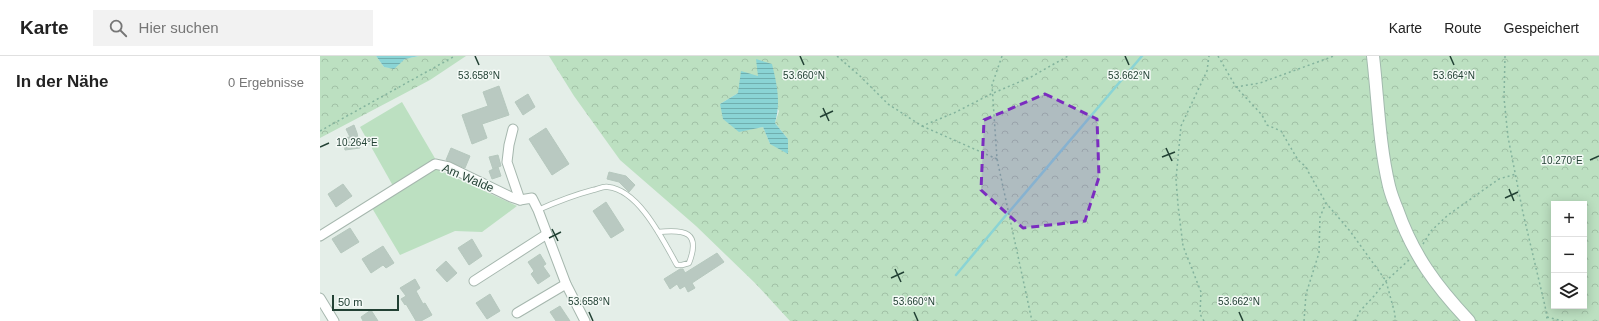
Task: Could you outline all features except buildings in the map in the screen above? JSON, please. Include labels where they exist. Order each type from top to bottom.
[{"type":"main road","points":[[1373,56],[1384,158],[1389,188],[1416,254],[1426,270],[1469,321]]},
{"type":"street","name":"Am Walde","points":[[513,129],[507,162],[520,200]]},
{"type":"street","name":"Am Walde","points":[[320,236],[435,164],[449,167],[511,197],[520,200],[532,198],[538,210]]},
{"type":"street","points":[[538,210],[566,284],[585,321]]},
{"type":"street","points":[[474,281],[546,234]]},
{"type":"street","points":[[517,313],[566,284]]},
{"type":"street","points":[[320,298],[334,321]]},
{"type":"lane","points":[[538,210],[567,197],[606,187],[619,189],[632,198],[642,209],[658,232],[677,265],[682,265],[689,262],[693,251],[694,241],[689,234],[680,231],[658,232]]},
{"type":"path","points":[[320,131],[455,56]]},
{"type":"path","points":[[837,56],[888,104],[922,126],[997,159]]},
{"type":"path","points":[[1002,56],[992,85],[991,94],[997,159],[1032,321]]},
{"type":"path","points":[[922,126],[954,113],[991,94],[1031,77],[1068,56]]},
{"type":"path","points":[[1204,321],[1200,314],[1201,292],[1183,246],[1176,179],[1181,126],[1207,71],[1209,56]]},
{"type":"path","points":[[1218,56],[1236,86],[1262,115],[1267,125],[1281,131],[1298,160],[1305,166],[1326,203],[1350,231],[1386,280],[1395,314],[1395,321]]},
{"type":"path","points":[[1236,86],[1260,83],[1334,56]]},
{"type":"path","points":[[1505,56],[1505,106],[1508,137],[1522,213],[1547,317],[1546,321]]},
{"type":"path","points":[[1355,321],[1360,311],[1386,280],[1416,254],[1431,231],[1448,215],[1499,179],[1516,174]]},
{"type":"path","points":[[1304,321],[1306,294],[1319,253],[1320,217],[1326,203]]},
{"type":"path","points":[[1547,317],[1563,321]]},
{"type":"highlighted area","points":[[1045,94],[1097,119],[1099,177],[1085,221],[1023,228],[981,190],[984,120]]},
{"type":"green space","points":[[320,56],[376,56],[384,67],[394,68],[405,59],[419,56],[466,56],[430,80],[320,138]]},
{"type":"green space","points":[[549,56],[1599,56],[1599,321],[790,321],[756,284],[696,226],[620,160],[574,96]],"holes":[[[758,77],[779,111],[775,123],[788,139],[770,144],[763,127],[739,131],[720,104],[738,93]]]},
{"type":"green space","points":[[402,102],[443,172],[517,206],[482,232],[455,231],[400,255],[372,208],[397,193],[360,127]]},
{"type":"water","points":[[376,56],[419,56],[405,59],[394,69],[384,67]]},
{"type":"water","points":[[756,59],[772,64],[777,86],[778,101],[775,123],[788,139],[788,154],[770,144],[763,127],[739,132],[723,119],[720,104],[738,93],[741,71],[758,76]]},
{"type":"waterway","points":[[1009,212],[1142,56]]},
{"type":"waterway","points":[[956,275],[1007,214]]}]
